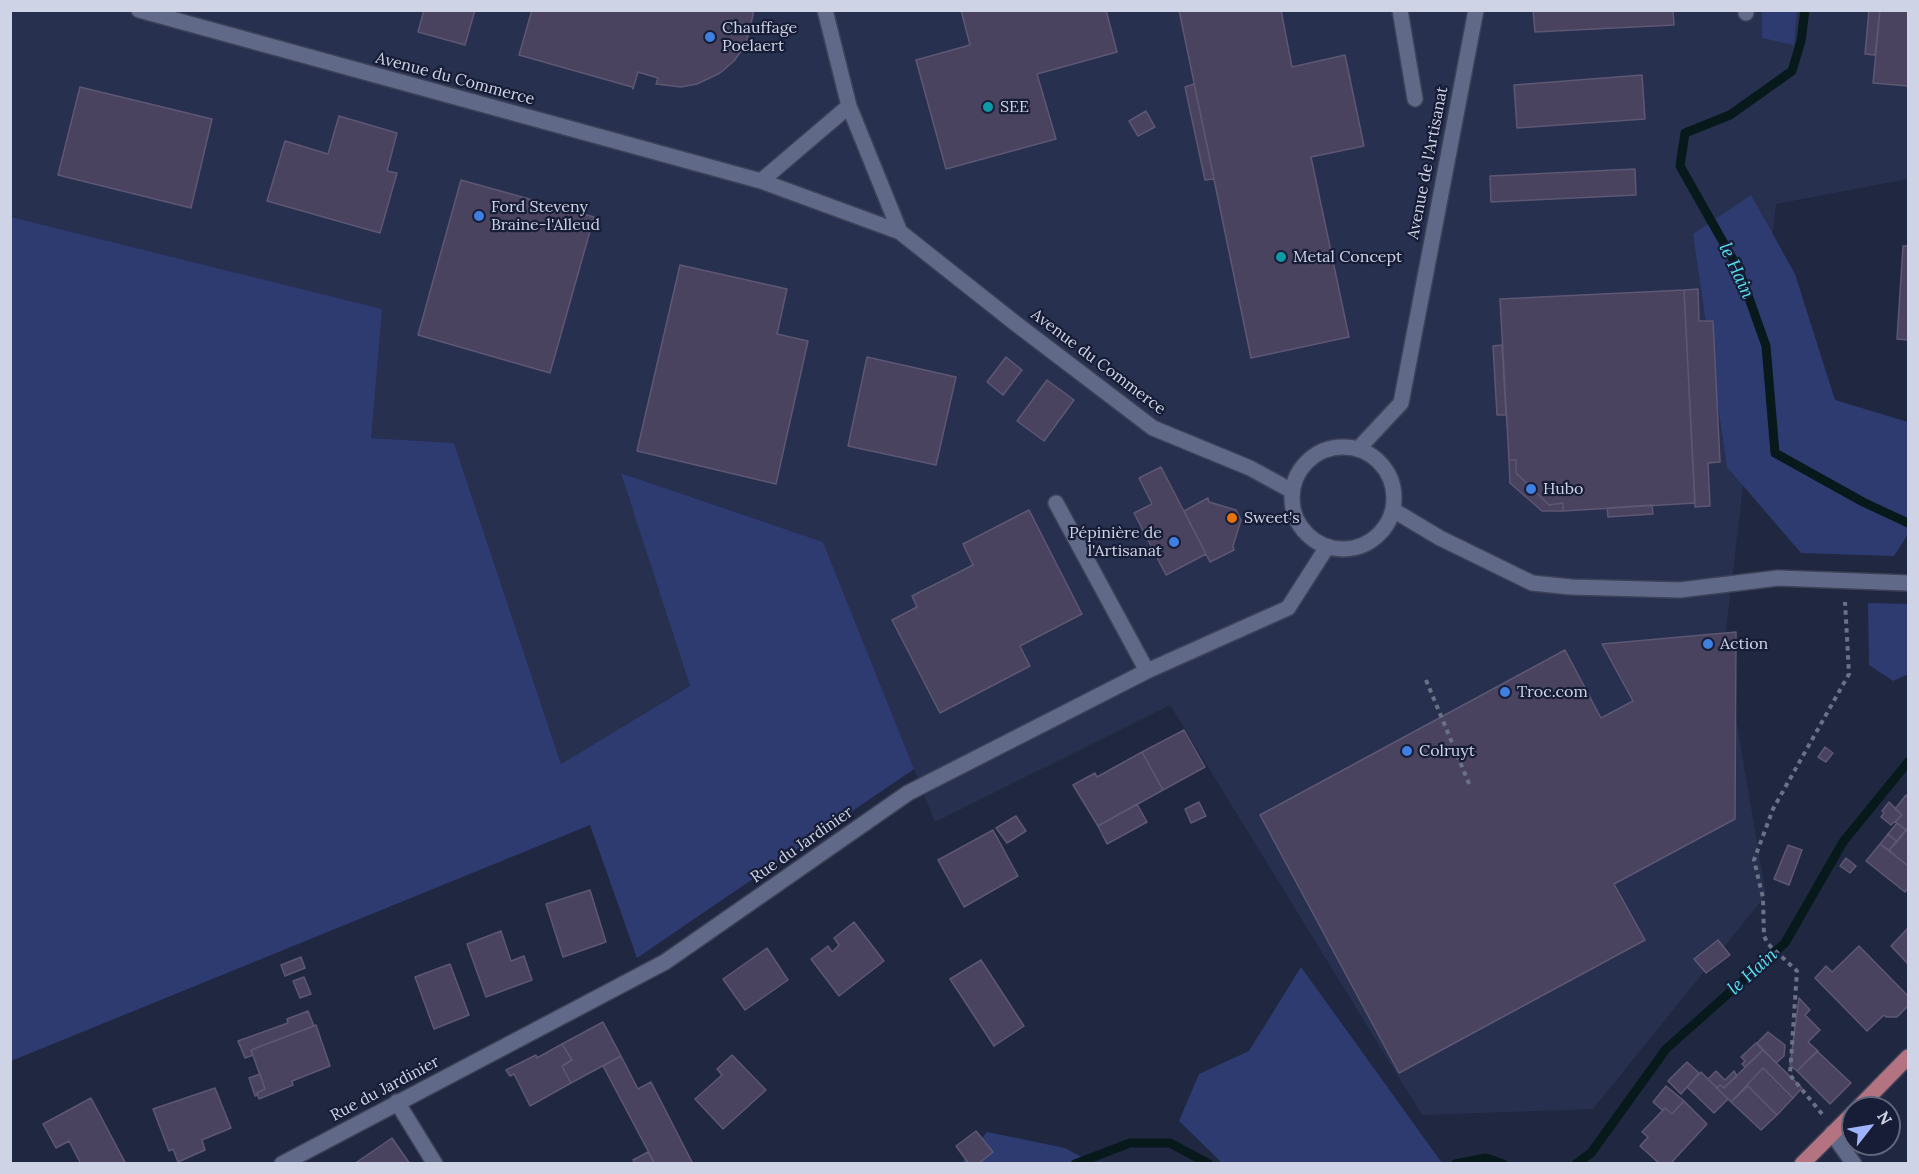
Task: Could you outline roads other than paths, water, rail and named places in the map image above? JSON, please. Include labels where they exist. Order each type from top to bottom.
[{"type":"main road","points":[[1870,1096],[1908,1058]]},
{"type":"main road","points":[[1802,1164],[1841,1124]]},
{"type":"street","name":"Avenue du Commerce","points":[[139,10],[761,181],[900,232],[1006,317],[1153,428],[1251,468],[1292,491]]},
{"type":"street","name":"Avenue du Commerce","points":[[825,10],[849,106],[900,232]]},
{"type":"street","points":[[1400,10],[1415,99]]},
{"type":"street","name":"Avenue de l'Artisanat","points":[[1358,449],[1401,403],[1476,10]]},
{"type":"street","points":[[761,181],[849,106]]},
{"type":"street","points":[[1334,447],[1358,449],[1370,454],[1382,464],[1391,480],[1394,492],[1393,510],[1388,523],[1377,537],[1353,548],[1327,547],[1317,543],[1303,531],[1294,513],[1292,491],[1295,479],[1304,464],[1317,453],[1334,447]]},
{"type":"street","points":[[1056,503],[1147,671]]},
{"type":"street","points":[[1393,510],[1440,538],[1532,583],[1570,587],[1680,590],[1778,578],[1908,583]]},
{"type":"street","name":"Rue du Jardinier","points":[[282,1164],[665,962],[908,794],[1147,671],[1288,608],[1327,547]]},
{"type":"street","points":[[398,1102],[435,1164]]},
{"type":"street","points":[[1832,1133],[1854,1164]]},
{"type":"waterway","name":"le Hain","points":[[1805,10],[1801,41],[1792,71],[1730,115],[1685,133],[1680,166],[1739,270],[1766,346],[1775,453],[1863,502],[1908,523]]},
{"type":"waterway","name":"le Hain","points":[[1576,1164],[1591,1153],[1666,1049],[1785,943],[1843,842],[1908,762]]},
{"type":"waterway","name":"le Hain","points":[[1075,1164],[1130,1143],[1170,1143],[1209,1164]]},
{"type":"waterway","name":"le Hain","points":[[1455,1164],[1486,1158],[1503,1164]]},
{"type":"place","name":"Chauffage Poelaert","points":[[710,37]]},
{"type":"place","name":"SEE","points":[[988,107]]},
{"type":"place","name":"Ford Steveny Braine-l'Alleud","points":[[479,216]]},
{"type":"place","name":"Metal Concept","points":[[1281,257]]},
{"type":"place","name":"Hubo","points":[[1531,489]]},
{"type":"place","name":"Sweet's","points":[[1232,518]]},
{"type":"place","name":"Pépinière de l'Artisanat","points":[[1174,542]]},
{"type":"place","name":"Action","points":[[1708,644]]},
{"type":"place","name":"Troc.com","points":[[1505,692]]},
{"type":"place","name":"Colruyt","points":[[1407,751]]}]
